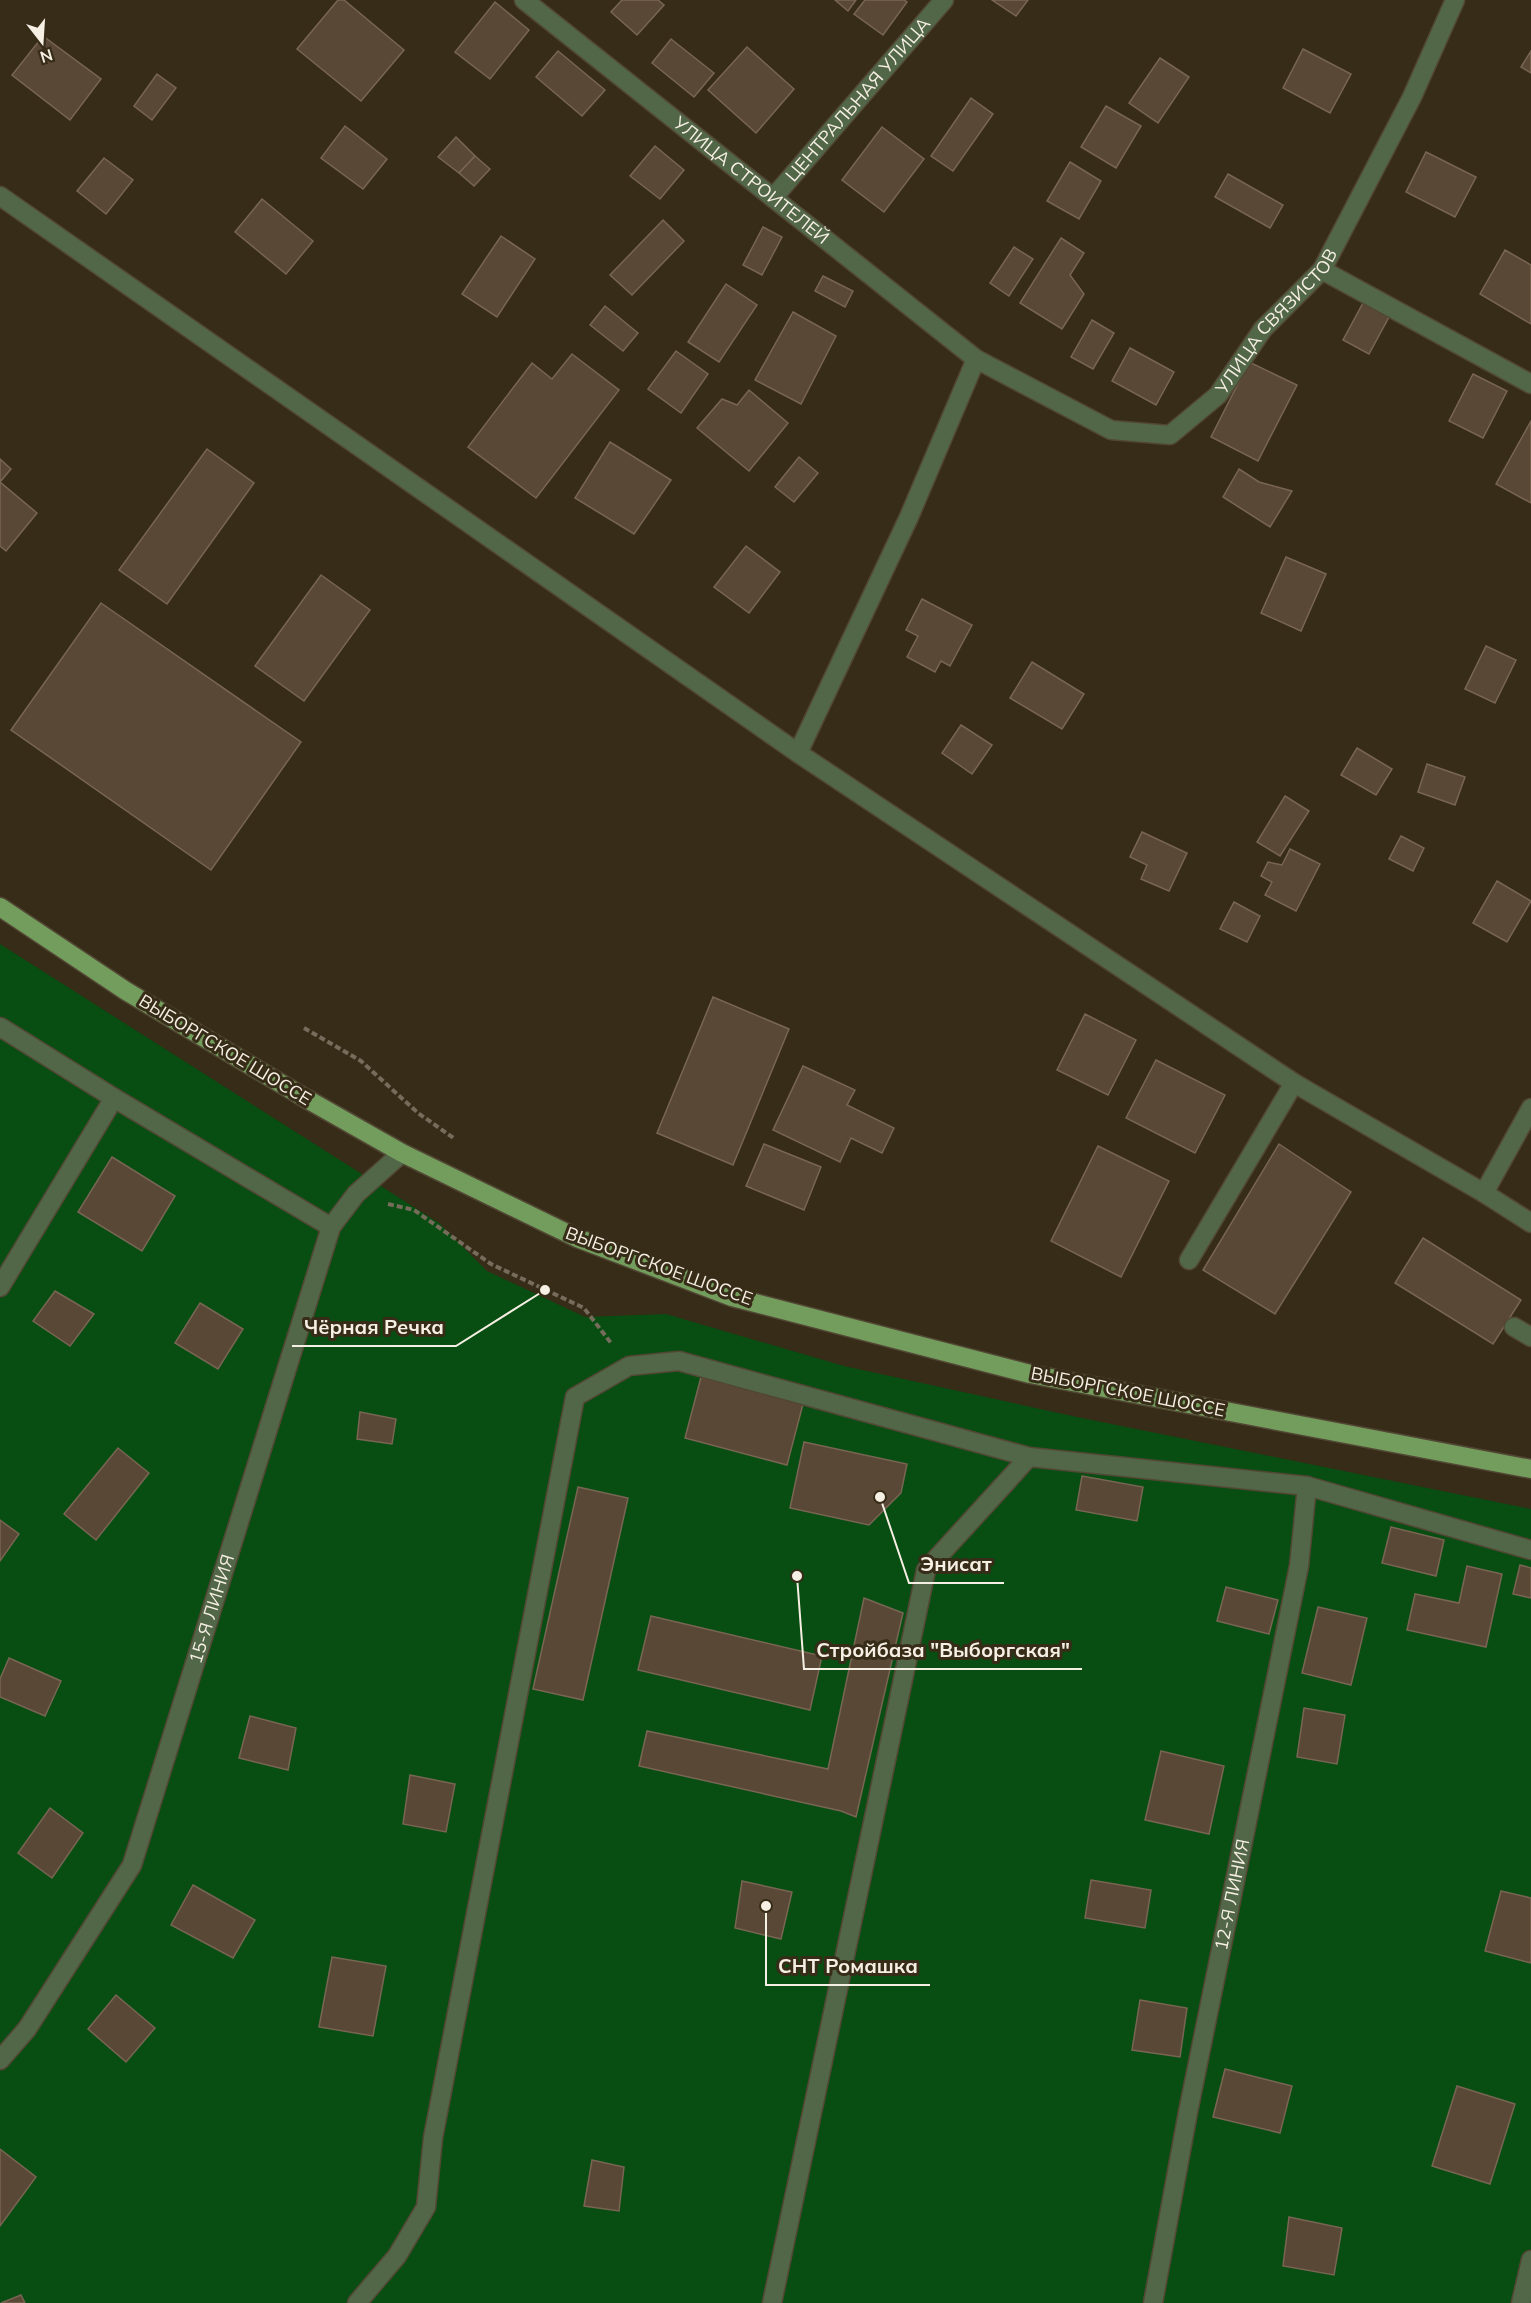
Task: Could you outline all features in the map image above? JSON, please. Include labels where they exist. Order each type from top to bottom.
[{"type":"main road","name":"ВЫБОРГСКОЕ ШОССЕ","points":[[0,907],[126,991],[402,1153],[577,1238],[732,1297],[1030,1374],[1531,1469]]},
{"type":"street","name":"УЛИЦА СТРОИТЕЛЕЙ","points":[[524,0],[976,359]]},
{"type":"street","name":"ЦЕНТРАЛЬНАЯ УЛИЦА","points":[[773,198],[944,0]]},
{"type":"street","name":"УЛИЦА СВЯЗИСТОВ","points":[[976,359],[1112,430],[1170,435],[1218,395],[1263,329],[1322,270],[1412,97],[1455,0]]},
{"type":"street","points":[[0,196],[798,753],[1294,1083],[1484,1193],[1531,1223]]},
{"type":"street","points":[[1322,270],[1531,384]]},
{"type":"street","points":[[798,753],[909,517],[976,359]]},
{"type":"street","points":[[0,1027],[114,1098],[331,1227]]},
{"type":"street","points":[[1189,1260],[1294,1083]]},
{"type":"street","points":[[0,1287],[114,1098]]},
{"type":"street","points":[[1484,1193],[1531,1108]]},
{"type":"street","name":"15-Я ЛИНИЯ","points":[[0,2060],[27,2029],[132,1865],[331,1227],[356,1194],[402,1153]]},
{"type":"street","points":[[1514,1327],[1531,1337]]},
{"type":"street","points":[[357,2303],[397,2256],[426,2207],[433,2138],[575,1396],[629,1365],[679,1361],[1029,1457],[1307,1486],[1531,1550]]},
{"type":"street","points":[[772,2303],[926,1570],[1029,1457]]},
{"type":"street","name":"12-Я ЛИНИЯ","points":[[1153,2303],[1188,2112],[1299,1566],[1307,1486]]},
{"type":"street","points":[[1521,2303],[1531,2260]]},
{"type":"path","points":[[304,1028],[361,1061],[418,1113],[455,1139]]},
{"type":"path","points":[[414,1210],[491,1264],[584,1308],[629,1365]]},
{"type":"green space","points":[[0,944],[439,1223],[487,1271],[585,1317],[666,1314],[844,1366],[1077,1417],[1531,1509],[1531,2303],[0,2303]]},
{"type":"building","points":[[338,0],[344,0],[404,50],[361,101],[297,49]]},
{"type":"building","points":[[622,0],[658,0],[664,5],[637,35],[611,12]]},
{"type":"building","points":[[835,0],[856,0],[848,11]]},
{"type":"building","points":[[865,0],[904,0],[907,2],[883,35],[854,14]]},
{"type":"building","points":[[992,0],[1028,0],[1016,16]]},
{"type":"building","points":[[495,2],[529,30],[490,79],[455,52]]},
{"type":"building","points":[[43,36],[101,79],[70,120],[12,75]]},
{"type":"building","points":[[671,39],[714,73],[694,97],[652,63]]},
{"type":"building","points":[[747,47],[794,89],[756,133],[708,90]]},
{"type":"building","points":[[1303,49],[1351,74],[1330,113],[1283,88]]},
{"type":"building","points":[[558,51],[605,90],[582,116],[536,77]]},
{"type":"building","points":[[1531,51],[1531,73],[1521,67]]},
{"type":"building","points":[[1160,58],[1189,77],[1158,123],[1129,103]]},
{"type":"building","points":[[157,74],[176,88],[152,120],[134,106]]},
{"type":"building","points":[[971,98],[993,114],[953,171],[931,156]]},
{"type":"building","points":[[1106,106],[1141,126],[1116,168],[1081,147]]},
{"type":"building","points":[[345,126],[387,159],[363,189],[321,158]]},
{"type":"building","points":[[882,127],[924,159],[884,212],[842,180]]},
{"type":"building","points":[[456,137],[475,156],[459,173],[438,157]]},
{"type":"building","points":[[655,146],[684,170],[660,199],[630,176]]},
{"type":"building","points":[[1426,152],[1476,177],[1455,217],[1406,192]]},
{"type":"building","points":[[475,156],[490,169],[474,186],[459,173]]},
{"type":"building","points":[[104,158],[133,180],[106,214],[77,191]]},
{"type":"building","points":[[1070,162],[1101,181],[1079,219],[1047,201]]},
{"type":"building","points":[[1228,174],[1283,205],[1270,228],[1215,197]]},
{"type":"building","points":[[262,199],[313,241],[286,274],[235,232]]},
{"type":"building","points":[[663,220],[684,241],[632,295],[610,275]]},
{"type":"building","points":[[763,227],[782,237],[762,275],[743,265]]},
{"type":"building","points":[[501,236],[535,259],[497,317],[462,294]]},
{"type":"building","points":[[1061,238],[1084,253],[1070,275],[1084,294],[1062,329],[1020,303]]},
{"type":"building","points":[[1014,247],[1033,259],[1009,296],[990,283]]},
{"type":"building","points":[[1505,250],[1531,265],[1531,324],[1480,294]]},
{"type":"building","points":[[823,276],[853,291],[845,307],[815,291]]},
{"type":"building","points":[[726,284],[757,305],[719,362],[688,342]]},
{"type":"building","points":[[1363,303],[1389,317],[1369,354],[1343,340]]},
{"type":"building","points":[[605,306],[638,333],[623,351],[590,325]]},
{"type":"building","points":[[793,312],[836,336],[801,404],[755,380]]},
{"type":"building","points":[[1092,320],[1114,333],[1093,369],[1071,357]]},
{"type":"building","points":[[1130,348],[1174,372],[1156,405],[1112,381]]},
{"type":"building","points":[[676,351],[708,374],[681,413],[648,389]]},
{"type":"building","points":[[572,354],[619,390],[536,498],[468,447],[532,363],[552,379]]},
{"type":"building","points":[[1249,362],[1297,385],[1258,461],[1211,437]]},
{"type":"building","points":[[1473,374],[1507,391],[1483,438],[1449,421]]},
{"type":"building","points":[[749,390],[788,423],[749,471],[697,428],[722,399],[737,405]]},
{"type":"building","points":[[1531,421],[1531,503],[1496,484]]},
{"type":"building","points":[[610,442],[671,480],[634,534],[575,498]]},
{"type":"building","points":[[207,449],[254,483],[167,604],[119,570]]},
{"type":"building","points":[[799,457],[818,473],[794,502],[775,487]]},
{"type":"building","points":[[0,459],[11,469],[0,482]]},
{"type":"building","points":[[1239,469],[1259,482],[1292,491],[1270,527],[1223,497]]},
{"type":"building","points":[[0,482],[37,513],[6,551],[0,546]]},
{"type":"building","points":[[746,546],[780,572],[749,613],[714,587]]},
{"type":"building","points":[[1286,557],[1326,574],[1301,631],[1261,613]]},
{"type":"building","points":[[321,575],[370,610],[304,701],[255,666]]},
{"type":"building","points":[[922,599],[972,625],[950,666],[941,661],[935,672],[907,657],[918,636],[906,630]]},
{"type":"building","points":[[101,603],[301,742],[211,870],[11,730]]},
{"type":"building","points":[[1486,646],[1516,660],[1495,703],[1465,689]]},
{"type":"building","points":[[1032,662],[1084,694],[1062,729],[1010,698]]},
{"type":"building","points":[[961,725],[992,745],[972,774],[942,753]]},
{"type":"building","points":[[1357,748],[1392,769],[1376,795],[1341,775]]},
{"type":"building","points":[[1427,764],[1465,777],[1455,805],[1418,792]]},
{"type":"building","points":[[1285,796],[1309,811],[1280,856],[1257,842]]},
{"type":"building","points":[[1142,832],[1187,853],[1169,891],[1141,879],[1147,865],[1130,857]]},
{"type":"building","points":[[1401,836],[1424,848],[1413,871],[1389,859]]},
{"type":"building","points":[[1290,849],[1320,864],[1296,911],[1265,895],[1272,882],[1261,876],[1268,862],[1282,865]]},
{"type":"building","points":[[1497,881],[1531,901],[1507,942],[1473,923]]},
{"type":"building","points":[[1234,902],[1260,916],[1247,942],[1220,929]]},
{"type":"building","points":[[713,997],[789,1029],[733,1165],[657,1133]]},
{"type":"building","points":[[1085,1014],[1136,1040],[1108,1095],[1057,1070]]},
{"type":"building","points":[[1156,1060],[1225,1095],[1195,1153],[1126,1118]]},
{"type":"building","points":[[803,1066],[855,1090],[847,1105],[894,1128],[882,1153],[851,1138],[840,1162],[773,1130]]},
{"type":"building","points":[[764,1144],[821,1167],[804,1210],[746,1186]]},
{"type":"building","points":[[1279,1144],[1351,1192],[1275,1314],[1203,1270]]},
{"type":"building","points":[[1098,1146],[1169,1181],[1121,1277],[1051,1241]]},
{"type":"building","points":[[112,1157],[175,1196],[142,1251],[78,1212]]},
{"type":"building","points":[[1423,1238],[1521,1300],[1493,1344],[1395,1283]]},
{"type":"building","points":[[55,1291],[94,1314],[70,1346],[33,1321]]},
{"type":"building","points":[[200,1303],[243,1329],[218,1369],[175,1343]]},
{"type":"building","points":[[701,1377],[803,1404],[787,1465],[685,1438]]},
{"type":"building","points":[[360,1412],[396,1419],[392,1444],[357,1439]]},
{"type":"building","points":[[804,1442],[907,1464],[901,1493],[869,1525],[790,1508]]},
{"type":"building","points":[[118,1448],[149,1473],[96,1540],[64,1514]]},
{"type":"building","points":[[1082,1476],[1143,1487],[1137,1521],[1076,1510]]},
{"type":"building","points":[[578,1487],[628,1498],[583,1700],[533,1689]]},
{"type":"building","points":[[0,1520],[19,1534],[0,1561]]},
{"type":"building","points":[[1391,1527],[1444,1540],[1436,1576],[1382,1563]]},
{"type":"building","points":[[1520,1565],[1531,1568],[1531,1598],[1513,1594]]},
{"type":"building","points":[[1467,1566],[1502,1574],[1486,1647],[1407,1630],[1415,1594],[1459,1603]]},
{"type":"building","points":[[1226,1587],[1278,1600],[1269,1634],[1217,1621]]},
{"type":"building","points":[[864,1598],[903,1613],[856,1817],[841,1811],[639,1766],[647,1731],[828,1769]]},
{"type":"building","points":[[1318,1607],[1367,1618],[1351,1685],[1302,1673]]},
{"type":"building","points":[[651,1616],[822,1656],[810,1710],[638,1670]]},
{"type":"building","points":[[9,1658],[61,1681],[45,1716],[0,1697],[0,1679]]},
{"type":"building","points":[[1304,1708],[1345,1715],[1337,1764],[1297,1757]]},
{"type":"building","points":[[250,1716],[296,1728],[288,1770],[239,1758]]},
{"type":"building","points":[[1161,1751],[1224,1766],[1209,1834],[1145,1820]]},
{"type":"building","points":[[410,1775],[455,1784],[446,1832],[403,1824]]},
{"type":"building","points":[[50,1808],[83,1833],[52,1878],[18,1853]]},
{"type":"building","points":[[1091,1880],[1151,1890],[1145,1928],[1085,1918]]},
{"type":"building","points":[[742,1881],[792,1892],[781,1939],[735,1928]]},
{"type":"building","points":[[193,1885],[255,1920],[233,1958],[171,1925]]},
{"type":"building","points":[[1501,1891],[1531,1898],[1531,1963],[1485,1951]]},
{"type":"building","points":[[332,1957],[386,1966],[373,2036],[319,2027]]},
{"type":"building","points":[[116,1995],[155,2028],[126,2062],[88,2029]]},
{"type":"building","points":[[1140,2000],[1187,2008],[1180,2057],[1132,2050]]},
{"type":"building","points":[[1225,2069],[1292,2086],[1280,2133],[1213,2117]]},
{"type":"building","points":[[1457,2086],[1515,2104],[1490,2184],[1432,2166]]},
{"type":"building","points":[[0,2149],[36,2177],[0,2226]]},
{"type":"building","points":[[592,2160],[624,2167],[619,2211],[584,2206]]},
{"type":"building","points":[[1289,2217],[1342,2228],[1334,2275],[1283,2266]]},
{"type":"building","points":[[21,2295],[25,2303],[1,2303]]},
{"type":"place","name":"Чёрная Речка","points":[[545,1290]]},
{"type":"place","name":"Энисат","points":[[880,1497]]},
{"type":"place","name":"Стройбаза \"Выборгская\"","points":[[797,1576]]},
{"type":"place","name":"СНТ Ромашка","points":[[766,1906]]}]
